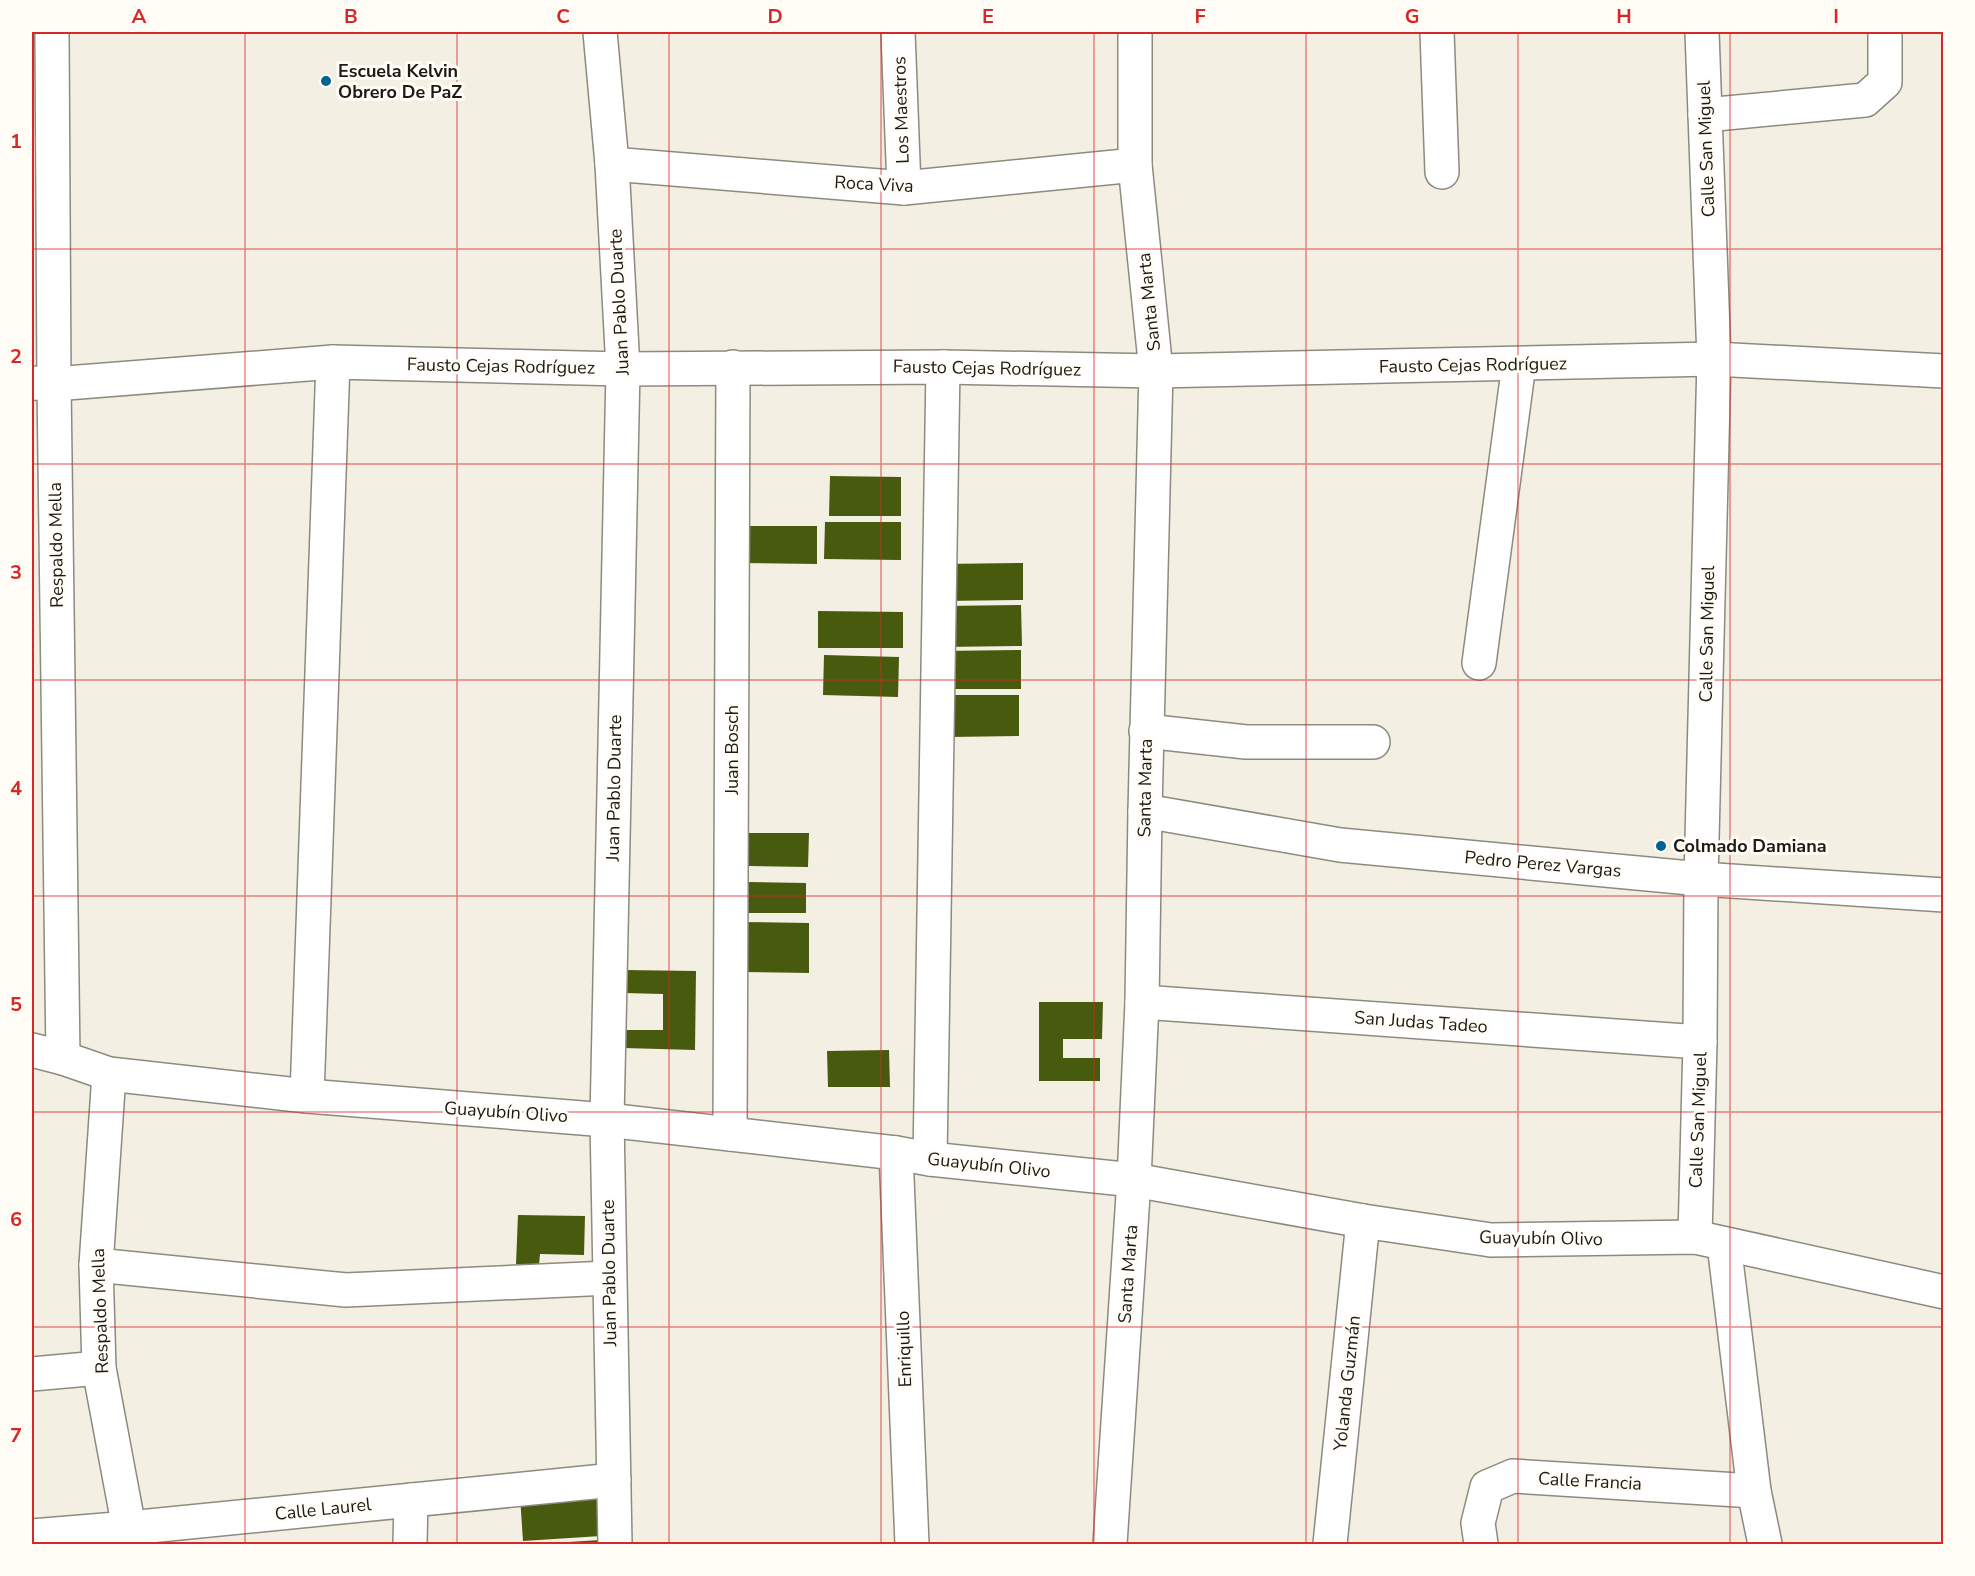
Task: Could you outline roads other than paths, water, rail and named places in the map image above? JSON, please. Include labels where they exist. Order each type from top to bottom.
[{"type":"street","name":"Juan Pablo Duarte","points":[[600,32],[612,164],[623,369],[607,1120],[615,1545]]},
{"type":"street","name":"Los Maestros","points":[[898,32],[904,188]]},
{"type":"street","name":"Santa Marta","points":[[1110,1545],[1134,1180],[1143,1002],[1146,731],[1156,371],[1135,165],[1135,32]]},
{"type":"street","points":[[1437,32],[1442,172]]},
{"type":"street","name":"Calle San Miguel","points":[[1702,32],[1714,359],[1701,879],[1700,1042],[1710,1241],[1765,1545]]},
{"type":"street","points":[[1705,115],[1865,100],[1885,82],[1885,32]]},
{"type":"street","name":"Respaldo Mella","points":[[45,33],[43,384],[63,1058]]},
{"type":"street","name":"Roca Viva","points":[[612,164],[904,188],[1135,165]]},
{"type":"street","name":"Fausto Cejas Rodríguez","points":[[43,384],[333,362],[623,369],[733,366],[943,366],[1156,371],[1714,359],[1944,371]]},
{"type":"street","points":[[308,1096],[333,362]]},
{"type":"street","points":[[1479,663],[1519,364]]},
{"type":"street","name":"Juan Bosch","points":[[730,1134],[733,366]]},
{"type":"street","points":[[930,1159],[943,366]]},
{"type":"street","points":[[1146,731],[1246,742],[1373,742]]},
{"type":"street","name":"Pedro Perez Vargas","points":[[1145,812],[1340,845],[1701,879],[1944,895]]},
{"type":"street","name":"San Judas Tadeo","points":[[1143,1002],[1700,1042]]},
{"type":"street","name":"Guayubín Olivo","points":[[32,1050],[109,1074],[308,1096],[607,1120],[896,1153],[930,1159],[1134,1180],[1363,1221],[1491,1240],[1710,1241],[1944,1292]]},
{"type":"street","name":"Respaldo Mella","points":[[109,1074],[96,1265],[99,1368],[131,1536]]},
{"type":"street","name":"Enriquillo","points":[[896,1153],[912,1545]]},
{"type":"street","name":"Yolanda Guzmán","points":[[1330,1545],[1363,1221]]},
{"type":"street","points":[[96,1265],[346,1290],[609,1278]]},
{"type":"street","points":[[32,1374],[99,1368]]},
{"type":"street","name":"Calle Francia","points":[[1481,1545],[1478,1523],[1487,1487],[1513,1476],[1754,1491]]},
{"type":"street","name":"Calle Laurel","points":[[32,1536],[131,1536],[411,1500],[614,1480]]},
{"type":"street","points":[[410,1545],[411,1500]]},
{"type":"place","name":"Escuela Kelvin Obrero De PaZ","points":[[326,81]]},
{"type":"place","name":"Colmado Damiana","points":[[1661,846]]}]
